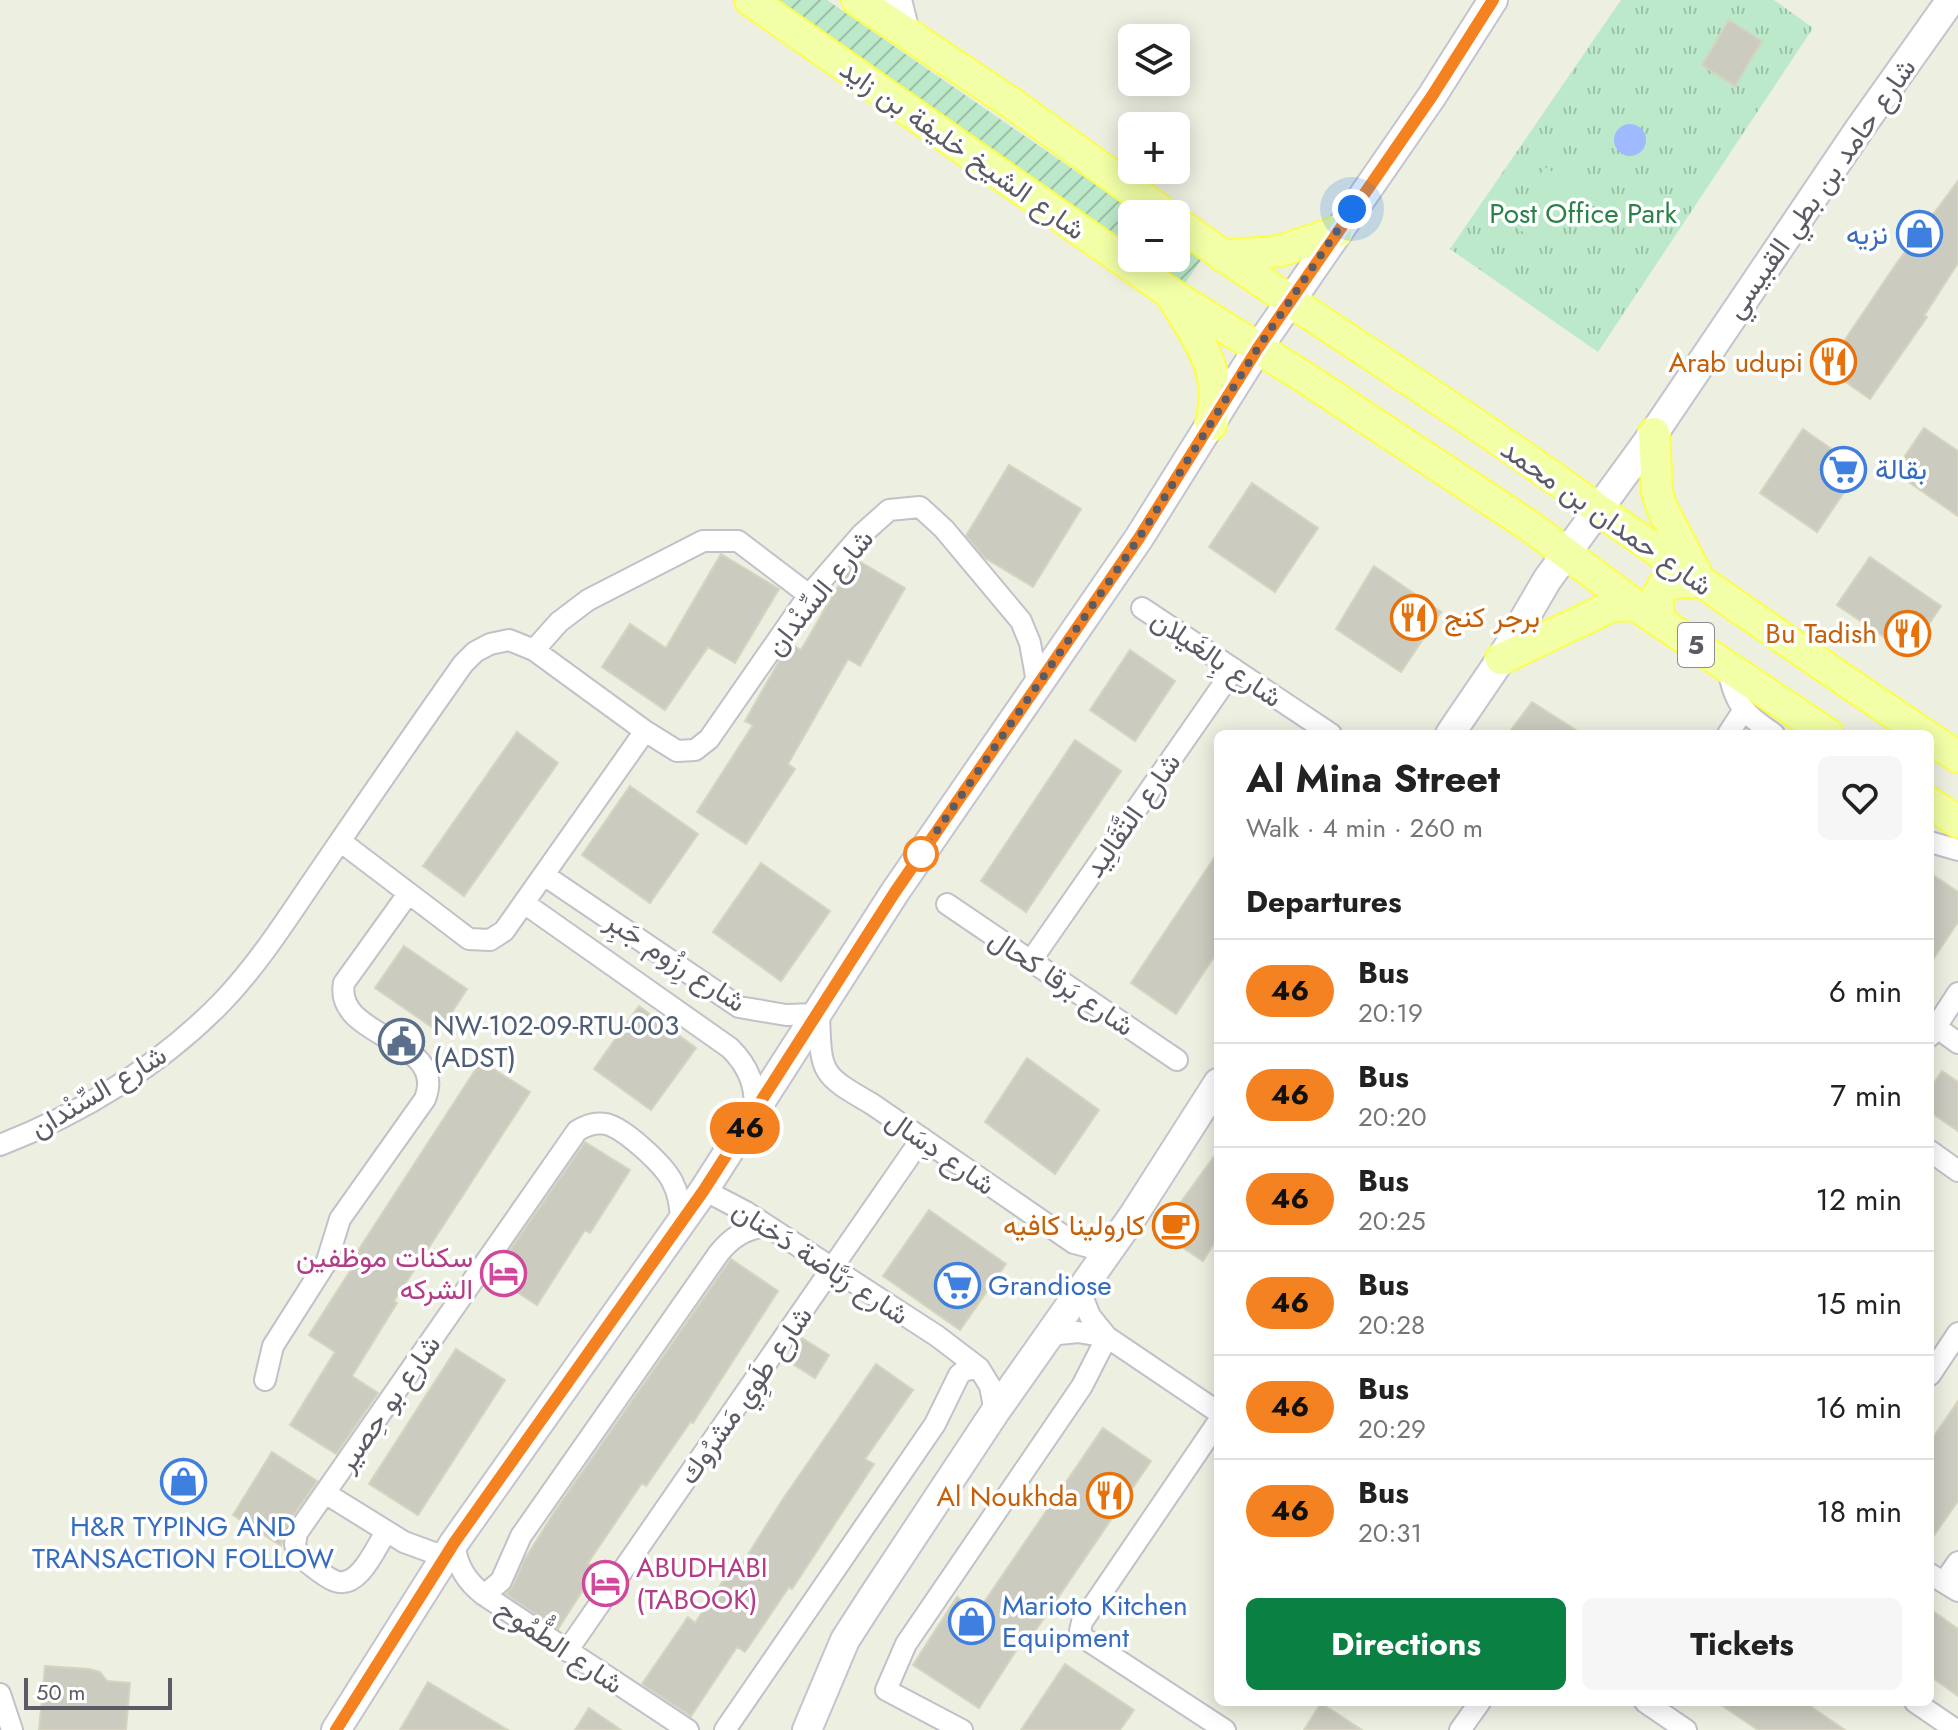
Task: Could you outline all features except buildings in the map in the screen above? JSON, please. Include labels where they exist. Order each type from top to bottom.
[{"type":"main road","name":"شارع الشيخ خليفة بن زايد","points":[[750,0],[1170,293],[1258,348]]},
{"type":"main road","points":[[857,0],[1013,104],[1146,200]]},
{"type":"main road","points":[[897,0],[905,32]]},
{"type":"main road","points":[[336,1730],[450,1550],[704,1190],[895,892],[1139,538],[1258,348],[1432,96],[1493,0]]},
{"type":"main road","name":"شارع حامد بن بطي القبيسي","points":[[1453,730],[1566,554],[1654,433],[1860,128],[1951,0]]},
{"type":"main road","points":[[1190,232],[1289,301]]},
{"type":"main road","points":[[1222,256],[1280,251],[1336,232]]},
{"type":"main road","points":[[1170,293],[1197,339],[1214,381],[1211,425]]},
{"type":"main road","name":"شارع حمدان بن محمد","points":[[1289,301],[1561,483],[1597,511],[1918,730]]},
{"type":"main road","name":"شارع حمدان بن محمد","points":[[1258,348],[1531,527],[1648,614],[1822,730]]},
{"type":"main road","points":[[1501,659],[1612,606],[1648,614],[1656,606],[1662,587],[1678,582],[1701,582],[1662,508],[1654,476],[1654,433]]},
{"type":"main road","points":[[1934,741],[1958,757]]},
{"type":"main road","points":[[1934,806],[1958,822]]},
{"type":"main road","points":[[807,1730],[845,1640],[1214,1089]]},
{"type":"street","name":"شارع السِّنْدان","points":[[0,1145],[52,1123],[110,1091],[201,1022],[263,955],[469,658],[490,644],[509,640],[534,650],[677,751],[695,750],[709,739],[809,595],[861,535],[889,510],[920,507],[944,529],[1021,621],[1030,643],[1037,682]]},
{"type":"street","points":[[534,650],[559,622],[588,600],[703,541],[738,541],[809,595]]},
{"type":"street","name":"شارع بِالغَيلان","points":[[1142,608],[1325,730]]},
{"type":"street","points":[[1728,666],[1731,684],[1743,711],[1769,730]]},
{"type":"street","name":"شارع التَّقَالِيد","points":[[1030,962],[1234,669]]},
{"type":"street","points":[[1731,730],[1743,711]]},
{"type":"street","points":[[340,841],[469,939],[490,940],[504,931],[645,731]]},
{"type":"street","points":[[1934,843],[1958,850]]},
{"type":"street","name":"شارع رِزُوم جَبِر","points":[[544,875],[739,1007],[786,1015],[819,1014]]},
{"type":"street","points":[[265,1380],[273,1346],[327,1261],[340,1219],[429,1091],[423,1064],[350,1012],[343,999],[344,983],[408,894]]},
{"type":"street","name":"شارع رِزُوم جَبِر","points":[[524,903],[730,1048],[741,1058],[753,1084],[755,1112]]},
{"type":"street","name":"شارع بَرقا كحال","points":[[947,904],[1177,1060]]},
{"type":"street","points":[[1934,1030],[1958,993]]},
{"type":"street","name":"شارع دِسَال","points":[[819,1014],[824,1070],[837,1084],[872,1104],[1074,1243],[1093,1248],[1112,1245]]},
{"type":"street","points":[[1934,1032],[1958,1043]]},
{"type":"street","name":"شارع بو حِصير","points":[[386,1532],[359,1574],[346,1582],[335,1581],[298,1556],[295,1544],[297,1533],[570,1138],[585,1126],[604,1124],[614,1127],[663,1168],[679,1199],[681,1223]]},
{"type":"street","name":"شارع طَوِي مَشرُوك","points":[[567,1651],[922,1138]]},
{"type":"street","points":[[1934,1154],[1958,1171]]},
{"type":"street","name":"شارع رَبَّاضة دَخنان","points":[[704,1190],[733,1203],[937,1336],[979,1368]]},
{"type":"street","points":[[484,1595],[501,1581],[521,1536],[719,1253],[727,1243],[745,1231],[766,1226]]},
{"type":"street","points":[[1080,1291],[1090,1316],[1107,1337],[1214,1409]]},
{"type":"street","points":[[1049,1335],[1078,1332],[1107,1337]]},
{"type":"street","points":[[1934,1369],[1958,1333]]},
{"type":"street","name":"شارع رَبَّاضة دَخنان","points":[[937,1336],[950,1357],[956,1379]]},
{"type":"street","points":[[962,1730],[886,1690],[906,1644],[1082,1386],[1107,1337]]},
{"type":"street","points":[[725,1730],[935,1424],[956,1379],[965,1370],[979,1368],[990,1386],[995,1412]]},
{"type":"street","points":[[1214,1428],[1082,1622],[1080,1631],[1084,1638],[1225,1730]]},
{"type":"street","name":"شارع بو حِصير","points":[[325,1493],[386,1532],[416,1547],[450,1550]]},
{"type":"street","name":"شارع الطُّمُوح","points":[[450,1550],[466,1578],[484,1595],[688,1730]]},
{"type":"street","points":[[1944,1582],[1958,1562]]},
{"type":"street","points":[[0,1694],[8,1729]]},
{"type":"street","points":[[1460,1730],[1477,1706]]},
{"type":"street","points":[[1651,1706],[1686,1730]]},
{"type":"street","points":[[1921,1706],[1956,1730]]},
{"type":"green space","points":[[774,0],[827,0],[1118,200],[1118,236]]},
{"type":"green space","name":"Post Office Park","points":[[1621,0],[1774,0],[1813,28],[1598,352],[1450,249]]},
{"type":"green space","points":[[1545,167],[1579,188],[1542,245],[1510,223]]},
{"type":"green space","points":[[1190,248],[1203,257],[1185,283],[1169,272],[1190,272]]},
{"type":"water","points":[[1630,124],[1641,129],[1646,140],[1641,151],[1630,156],[1619,151],[1614,140],[1619,129]]},
{"type":"bus line","name":"46","points":[[336,1730],[454,1543],[704,1190],[895,892],[1139,538],[1258,348],[1432,96],[1493,0]]},
{"type":"place","name":"نزيه","points":[[1919,234]]},
{"type":"place","name":"Arab udupi","points":[[1834,362]]},
{"type":"place","name":"بقالة","points":[[1844,469]]},
{"type":"place","name":"برجر كنج","points":[[1413,617]]},
{"type":"place","name":"Bu Tadish","points":[[1908,633]]},
{"type":"place","name":"NW-102-09-RTU-003 (ADST)","points":[[402,1041]]},
{"type":"place","name":"كارولينا كافيه","points":[[1176,1225]]},
{"type":"place","name":"سكنات موظفين الشركه","points":[[504,1273]]},
{"type":"place","name":"Grandiose","points":[[957,1285]]},
{"type":"place","name":"H&R TYPING AND TRANSACTION FOLLOW","points":[[183,1481]]},
{"type":"place","name":"Al Noukhda","points":[[1109,1496]]},
{"type":"place","name":"ABUDHABI (TABOOK)","points":[[605,1583]]},
{"type":"place","name":"Marioto Kitchen Equipment","points":[[971,1621]]},
{"type":"route","points":[[921,854],[1139,538],[1258,348],[1352,209]]}]
